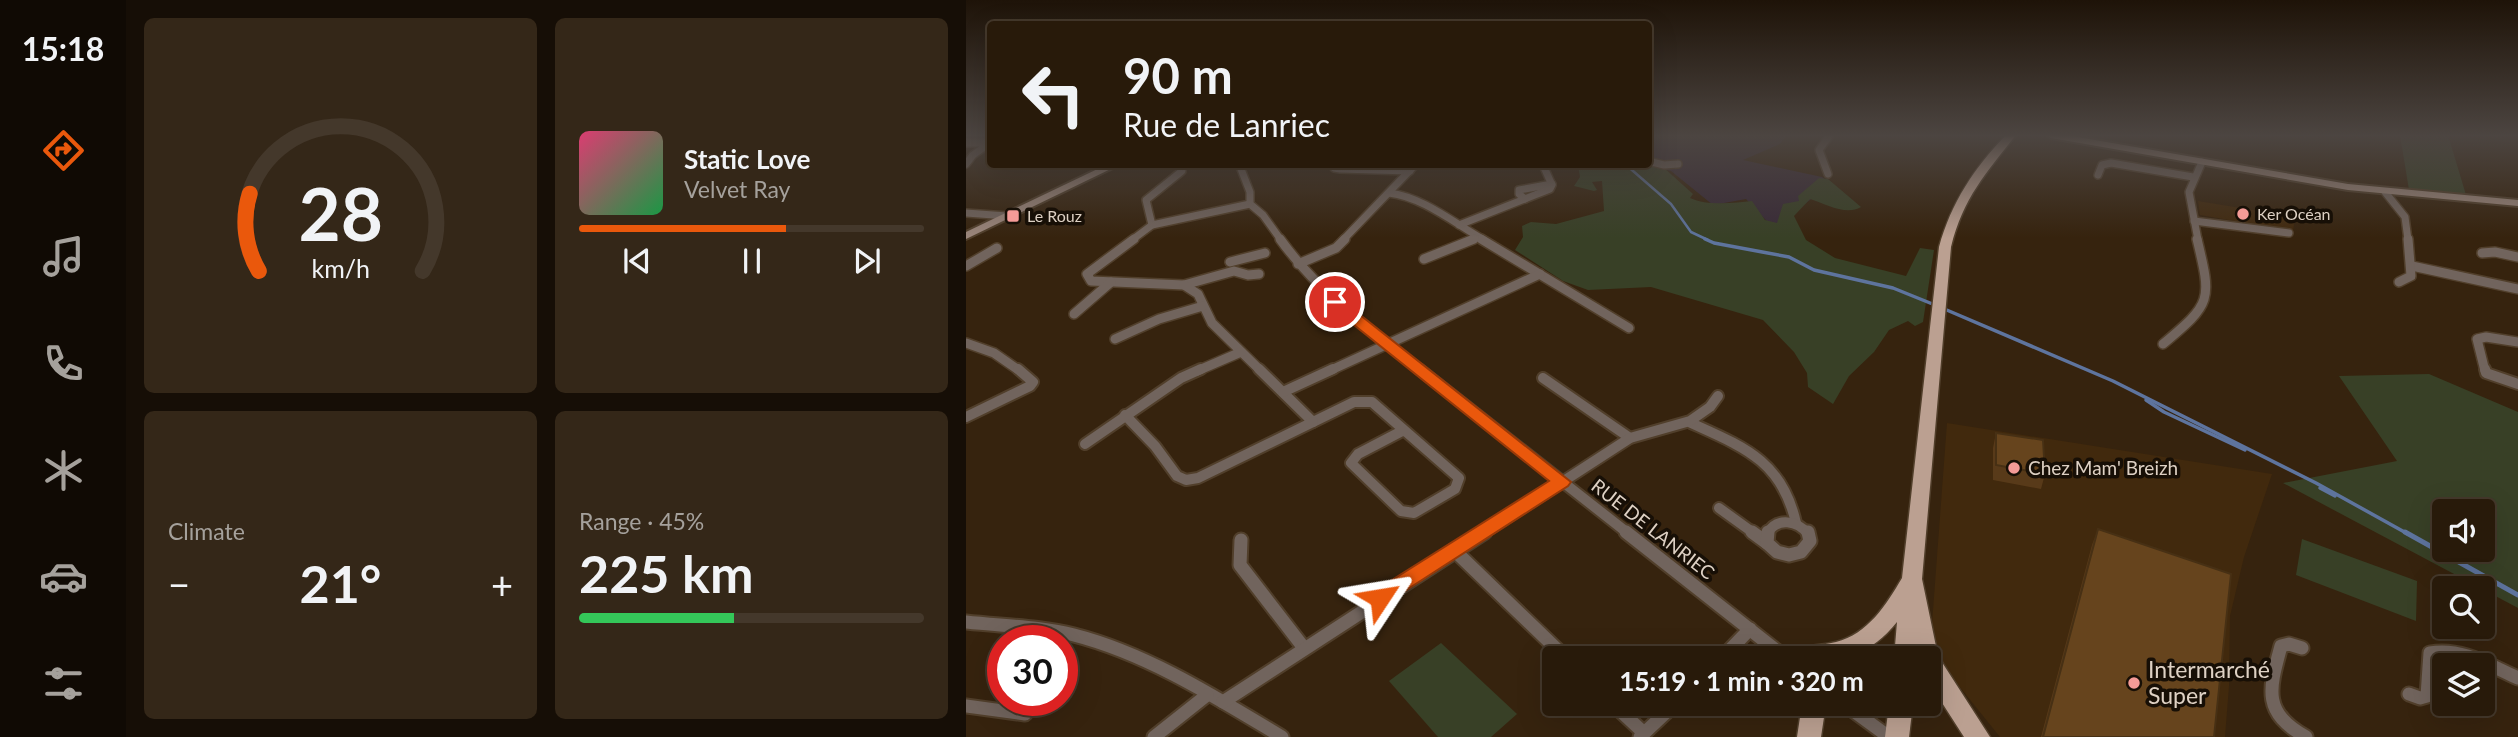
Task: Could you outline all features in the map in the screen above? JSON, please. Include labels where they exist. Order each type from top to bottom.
[{"type":"main road","points":[[966,236],[1106,169]]},
{"type":"main road","points":[[1906,646],[1945,247],[1957,206],[1981,169]]},
{"type":"main road","points":[[2249,169],[2385,191],[2518,203]]},
{"type":"main road","points":[[1853,646],[1870,636],[1888,620],[1912,579]]},
{"type":"main road","points":[[1912,579],[1925,646]]},
{"type":"main road","points":[[1941,679],[1978,737]]},
{"type":"main road","points":[[1809,737],[1812,716]]},
{"type":"main road","points":[[1898,737],[1900,716]]},
{"type":"street","points":[[1152,225],[1146,200],[1182,169]]},
{"type":"street","name":"RUE DE LANRIEC","points":[[1241,169],[1250,192],[1250,204],[1263,215],[1298,264],[1329,297],[1385,345],[1771,646]]},
{"type":"street","points":[[1354,169],[1410,171]]},
{"type":"street","points":[[1459,225],[1550,189],[1552,184],[1545,169]]},
{"type":"street","points":[[1826,169],[1828,174]]},
{"type":"street","points":[[2098,175],[2100,169]]},
{"type":"street","points":[[2149,169],[2193,177]]},
{"type":"street","points":[[2163,344],[2191,320],[2204,303],[2204,280],[2188,197],[2198,169]]},
{"type":"street","points":[[1298,264],[1336,248],[1410,171]]},
{"type":"street","points":[[2385,191],[2404,217],[2412,265],[2411,276],[2399,282]]},
{"type":"street","points":[[1389,194],[1412,197],[1629,328]]},
{"type":"street","points":[[1250,204],[1152,225],[1087,274],[1091,281],[1184,285],[1230,263],[1265,253]]},
{"type":"street","points":[[966,213],[1007,216]]},
{"type":"street","points":[[2194,221],[2289,233]]},
{"type":"street","points":[[1424,259],[1478,237]]},
{"type":"street","points":[[966,266],[997,248]]},
{"type":"street","points":[[2482,253],[2495,252],[2518,257]]},
{"type":"street","points":[[1230,263],[1248,275],[1259,274]]},
{"type":"street","points":[[2412,265],[2518,289]]},
{"type":"street","points":[[1283,392],[1540,274]]},
{"type":"street","points":[[1074,314],[1111,282]]},
{"type":"street","points":[[1184,285],[1198,294],[1212,323],[1313,422]]},
{"type":"street","points":[[1115,339],[1159,319],[1203,306]]},
{"type":"street","points":[[2518,342],[2486,337],[2477,339],[2486,373],[2518,384]]},
{"type":"street","points":[[966,343],[985,347],[1015,365],[1033,382],[1030,386],[966,417]]},
{"type":"street","points":[[1085,444],[1181,377],[1241,352]]},
{"type":"street","points":[[1543,378],[1630,438]]},
{"type":"street","points":[[1223,702],[1630,438],[1691,423],[1704,413],[1717,396]]},
{"type":"street","points":[[1125,415],[1155,446],[1177,476],[1186,480],[1198,478],[1354,402],[1372,402],[1459,478],[1455,489],[1414,513],[1401,511],[1351,463],[1358,454],[1404,430]]},
{"type":"street","points":[[1691,423],[1765,461],[1781,479],[1790,496],[1796,523]]},
{"type":"street","points":[[1719,508],[1780,554],[1802,552],[1809,545],[1810,535],[1796,523],[1784,522],[1772,527],[1767,534],[1767,542]]},
{"type":"street","points":[[1241,540],[1240,565],[1304,649]]},
{"type":"street","points":[[1454,550],[1554,646]]},
{"type":"street","points":[[966,622],[1072,634],[1127,653],[1223,702],[1282,737]]},
{"type":"street","points":[[1734,646],[1750,629]]},
{"type":"street","points":[[2302,648],[2289,644],[2281,646],[2268,693],[2272,711],[2290,730],[2306,737]]},
{"type":"street","points":[[2409,695],[2420,698],[2427,696],[2430,653],[2438,649],[2451,650],[2518,678]]},
{"type":"street","points":[[1154,737],[1207,695]]},
{"type":"street","points":[[966,706],[987,709]]},
{"type":"street","points":[[1624,716],[1642,735],[1662,716]]},
{"type":"street","points":[[1860,716],[1889,737]]},
{"type":"shaded area","points":[[1664,169],[1787,169],[1822,177],[1831,184],[1786,218],[1775,230],[1746,199],[1713,205],[1671,171]]},
{"type":"shaded area","points":[[2198,201],[2295,217],[2293,231],[2200,215]]},
{"type":"shaded area","points":[[1947,423],[2272,474],[2244,557],[2230,616],[2225,737],[2000,737],[1941,664],[1941,646],[1934,646],[1931,637]]},
{"type":"green space","points":[[1579,169],[1666,169],[1693,194],[1690,198],[1712,203],[1752,201],[1765,220],[1777,223],[1783,204],[1799,201],[1798,196],[1819,178],[1828,179],[1861,207],[1842,210],[1810,199],[1794,216],[1806,240],[1835,258],[1906,276],[1920,248],[1934,250],[1923,322],[1915,326],[1908,321],[1889,330],[1874,352],[1849,376],[1833,404],[1808,387],[1807,373],[1794,352],[1763,320],[1651,287],[1588,290],[1563,281],[1515,250],[1523,237],[1522,226],[1531,222],[1556,224],[1604,211],[1602,181],[1592,182],[1597,190],[1594,191],[1574,186],[1580,177]]},
{"type":"green space","points":[[2406,169],[2458,169],[2466,195],[2409,190]]},
{"type":"green space","points":[[2429,374],[2518,412],[2518,608],[2495,596],[2495,576],[2458,576],[2283,483],[2397,461],[2339,376]]},
{"type":"green space","points":[[2302,539],[2417,581],[2416,621],[2296,575]]},
{"type":"green space","points":[[1441,643],[1517,714],[1491,737],[1438,737],[1389,681]]},
{"type":"building","points":[[1996,433],[2043,440],[2045,474],[1996,465]]},
{"type":"building","name":"Intermarché Super","points":[[2098,529],[2231,574],[2214,737],[2043,737]]},
{"type":"waterway","points":[[1631,169],[1671,204],[1691,232],[1708,240]]},
{"type":"waterway","points":[[1705,239],[1789,257],[1814,270],[1893,288],[1935,305]]},
{"type":"waterway","points":[[1942,308],[2113,381],[2316,483],[2408,534]]},
{"type":"waterway","points":[[2146,400],[2164,412],[2245,450]]},
{"type":"waterway","points":[[2320,488],[2335,496]]},
{"type":"waterway","points":[[2405,532],[2518,595]]},
{"type":"place","name":"Ker Océan","points":[[2243,214]]},
{"type":"place","name":"Le Rouz","points":[[1013,216]]},
{"type":"place","name":"Chez Mam' Breizh","points":[[2014,468]]},
{"type":"place","name":"Intermarché Super","points":[[2134,683]]},
{"type":"route","points":[[1335,302],[1385,345],[1562,482],[1380,598]]}]
